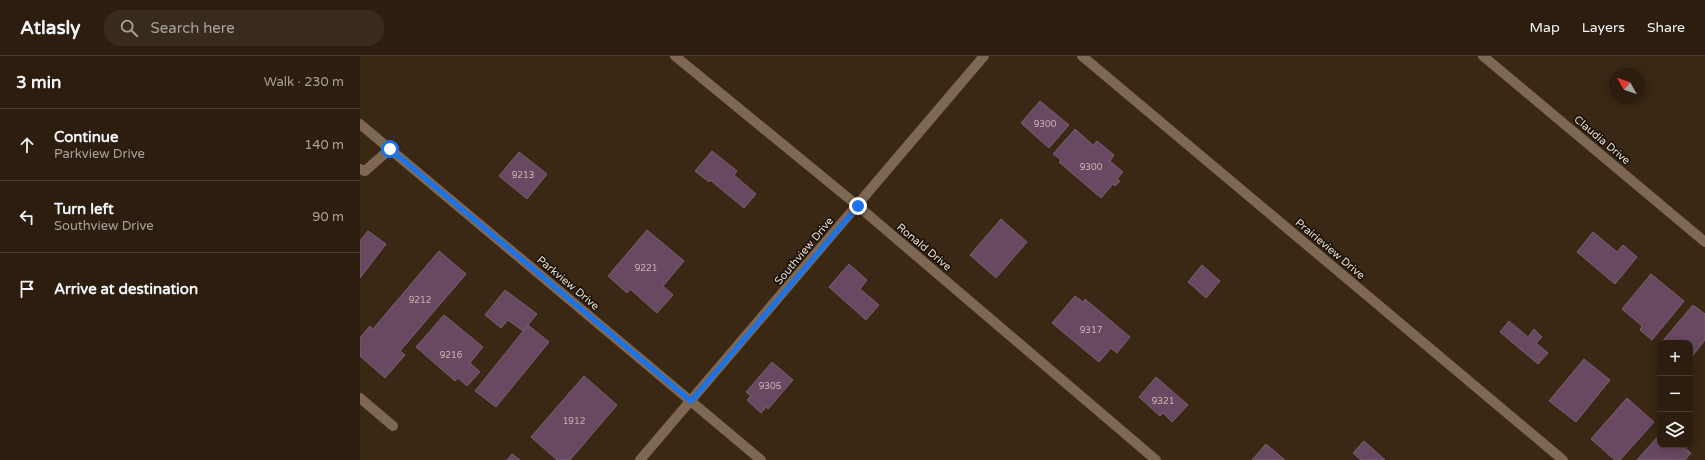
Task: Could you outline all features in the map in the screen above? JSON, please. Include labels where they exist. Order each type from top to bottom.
[{"type":"street","name":"Ronald Drive","points":[[675,56],[858,206],[1156,460]]},
{"type":"street","name":"Southview Drive","points":[[640,460],[858,206],[984,56]]},
{"type":"street","name":"Prairieview Drive","points":[[1082,56],[1563,460]]},
{"type":"street","name":"Claudia Drive","points":[[1483,56],[1705,242]]},
{"type":"street","name":"Parkview Drive","points":[[360,124],[760,460]]},
{"type":"street","points":[[360,170],[365,171],[390,149]]},
{"type":"street","points":[[360,398],[393,426]]},
{"type":"building","points":[[1040,101],[1069,125],[1049,148],[1021,123]]},
{"type":"building","points":[[1075,129],[1093,145],[1097,141],[1114,155],[1110,161],[1123,172],[1117,179],[1120,181],[1115,186],[1113,184],[1101,198],[1059,162],[1061,160],[1053,154]]},
{"type":"building","points":[[712,151],[737,171],[734,175],[756,194],[744,208],[710,180],[709,182],[695,171]]},
{"type":"building","points":[[519,152],[547,174],[527,199],[499,176]]},
{"type":"building","points":[[1001,219],[1027,242],[996,278],[970,255]]},
{"type":"building","points":[[647,230],[684,261],[663,286],[673,295],[657,313],[630,289],[627,293],[608,276]]},
{"type":"building","points":[[368,231],[386,244],[360,278],[360,241]]},
{"type":"building","points":[[1593,232],[1617,252],[1623,245],[1637,257],[1615,284],[1577,252]]},
{"type":"building","points":[[439,251],[466,274],[400,351],[405,355],[385,378],[360,356],[360,338],[370,326],[373,329]]},
{"type":"building","points":[[849,264],[867,280],[860,289],[879,305],[866,320],[829,287]]},
{"type":"building","points":[[1202,265],[1220,281],[1206,298],[1188,282]]},
{"type":"building","points":[[1651,274],[1684,301],[1652,340],[1640,330],[1642,326],[1622,309]]},
{"type":"building","points":[[505,290],[537,314],[523,331],[508,320],[501,328],[485,315]]},
{"type":"building","points":[[1075,296],[1083,302],[1085,299],[1130,337],[1117,353],[1111,348],[1099,362],[1052,323]]},
{"type":"building","points":[[1693,305],[1705,314],[1705,340],[1693,355],[1693,340],[1664,340]]},
{"type":"building","points":[[444,315],[483,347],[470,363],[480,372],[467,386],[458,378],[455,381],[416,347]]},
{"type":"building","points":[[1509,321],[1528,337],[1534,329],[1542,337],[1536,343],[1548,353],[1538,364],[1500,332]]},
{"type":"building","points":[[528,325],[549,342],[496,407],[475,391]]},
{"type":"building","points":[[1584,359],[1610,380],[1576,422],[1549,401]]},
{"type":"building","points":[[772,362],[793,380],[768,409],[766,407],[761,413],[747,400],[751,396],[746,392]]},
{"type":"building","points":[[584,376],[617,405],[570,460],[557,460],[531,437]]},
{"type":"building","points":[[1156,377],[1188,405],[1172,422],[1163,413],[1160,416],[1139,397]]},
{"type":"building","points":[[1627,398],[1654,422],[1620,460],[1615,460],[1591,439]]},
{"type":"building","points":[[1657,437],[1657,448],[1685,448],[1691,453],[1685,460],[1637,460]]},
{"type":"building","points":[[1364,441],[1385,460],[1361,460],[1353,453]]},
{"type":"building","points":[[1266,444],[1285,460],[1252,460]]},
{"type":"building","points":[[512,454],[520,460],[507,460]]},
{"type":"route","points":[[390,149],[691,401],[858,206]]}]
